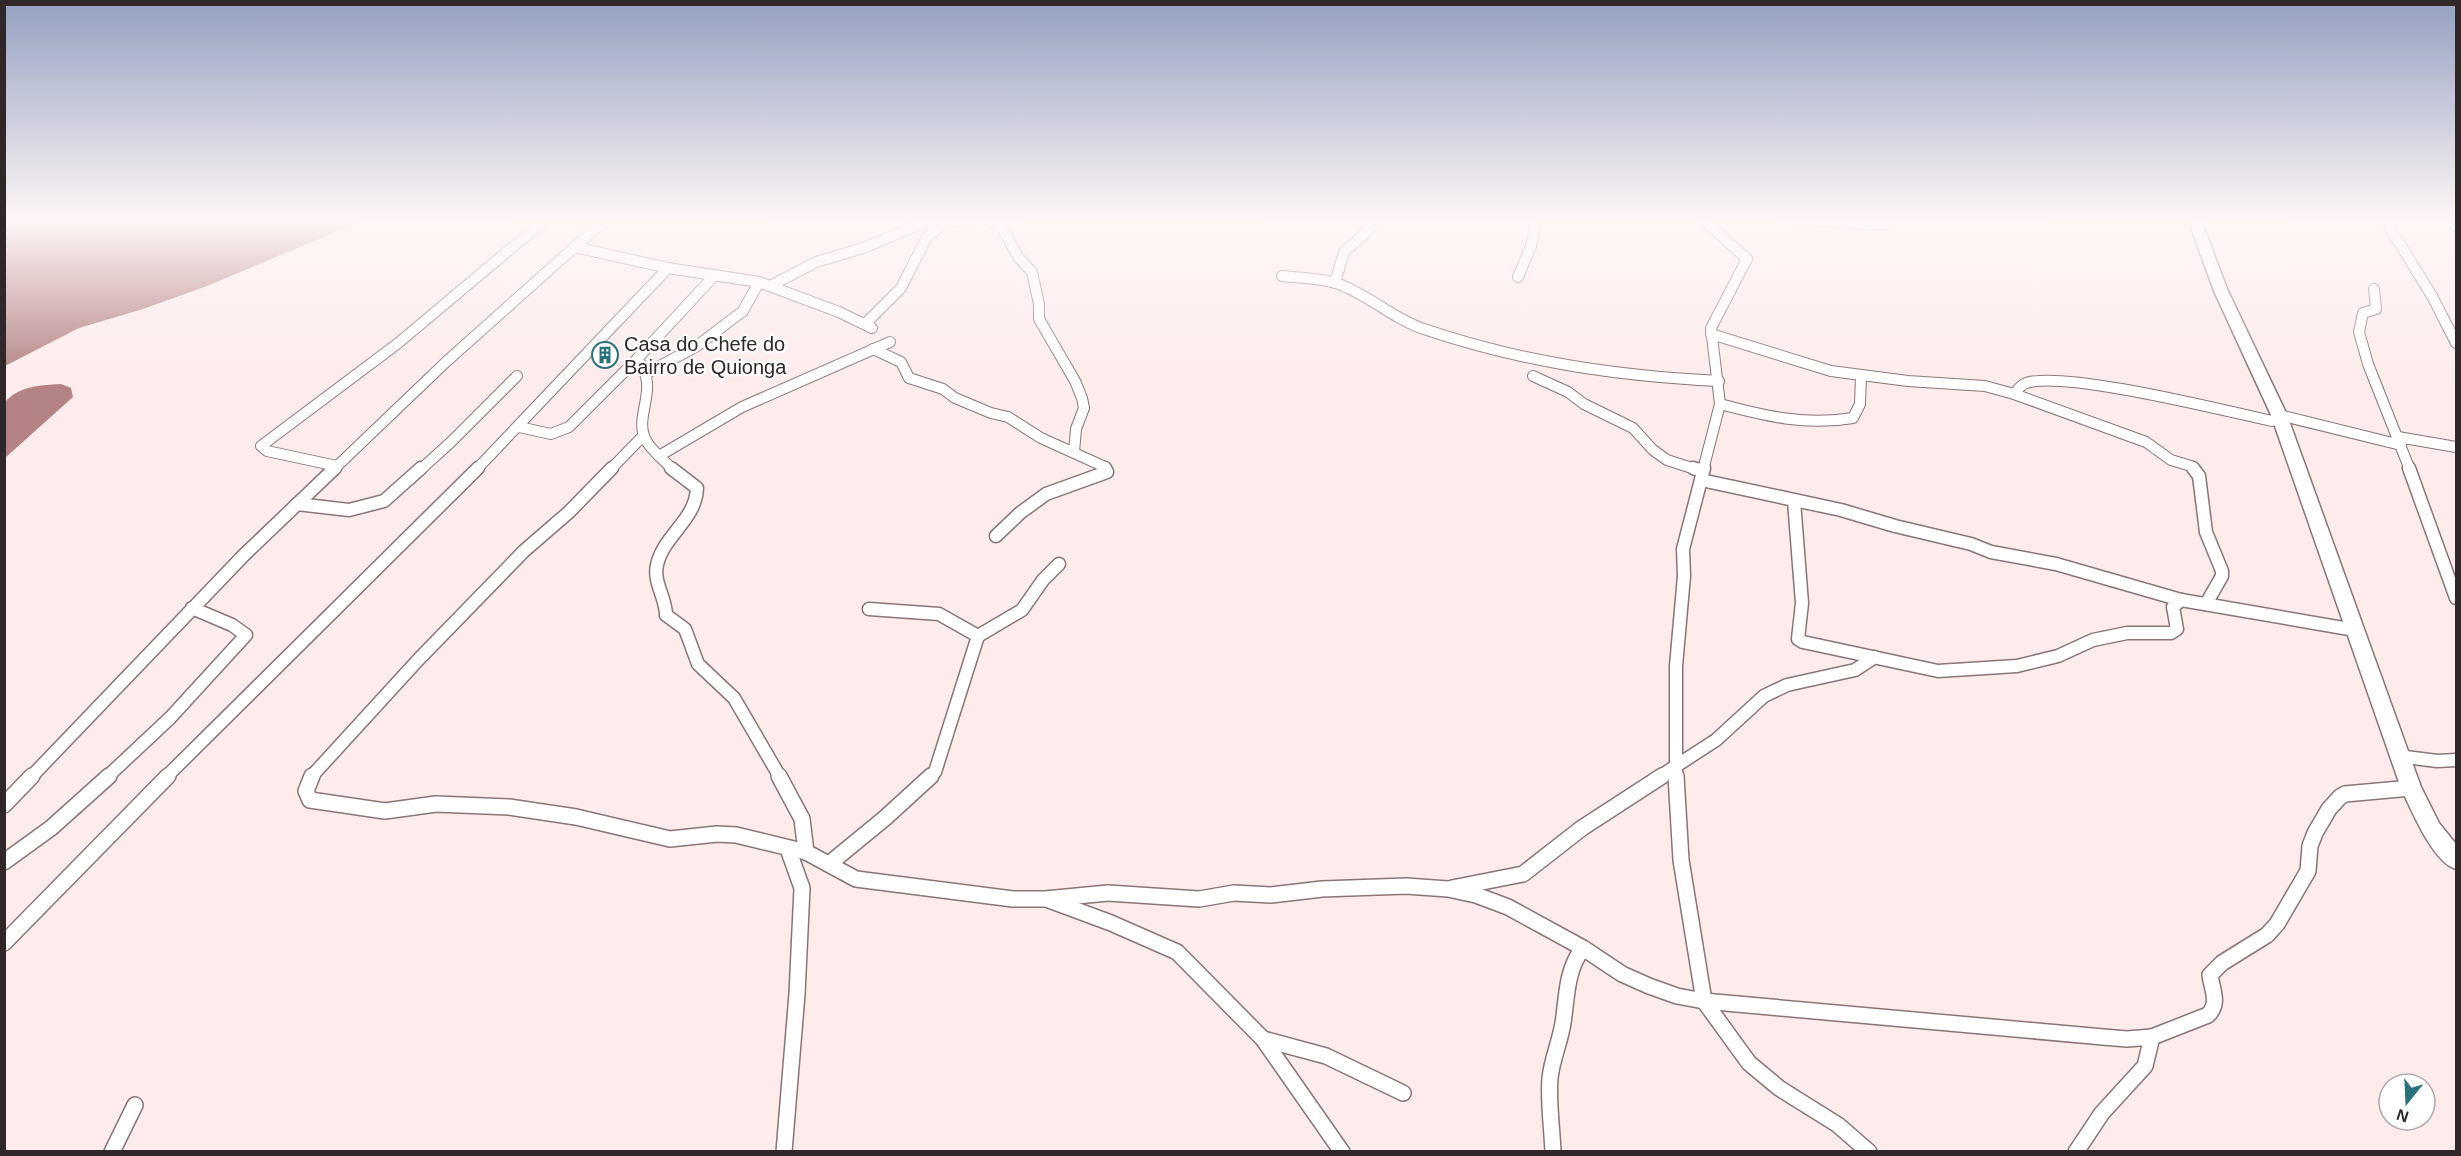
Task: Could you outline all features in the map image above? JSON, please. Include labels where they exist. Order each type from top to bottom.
[{"type":"main road","points":[[2215,274],[2279,415],[2411,788],[2432,829],[2457,860]]},
{"type":"street","points":[[337,466],[267,451],[261,446],[397,344],[481,274]]},
{"type":"street","points":[[4,806],[192,608],[297,504],[447,361],[545,274]]},
{"type":"street","points":[[4,943],[90,854],[519,427],[662,274]]},
{"type":"street","points":[[702,274],[765,284],[868,326],[901,288],[908,274]]},
{"type":"street","points":[[647,373],[697,346],[743,311],[765,284],[788,274]]},
{"type":"street","points":[[1032,274],[1039,304],[1039,319],[1075,381],[1082,398],[1084,408],[1076,429],[1074,452]]},
{"type":"street","points":[[1335,283],[1338,274]]},
{"type":"street","points":[[1738,274],[1714,317],[1711,328],[1720,404],[1683,549],[1684,576],[1676,666],[1675,767],[1681,861],[1704,1001],[1749,1063],[1779,1088],[1838,1125],[1869,1152]]},
{"type":"street","points":[[2417,274],[2457,344]]},
{"type":"street","points":[[519,427],[546,434],[563,431],[637,359],[714,276]]},
{"type":"street","points":[[1282,276],[1335,283],[1360,294],[1410,325],[1471,345],[1542,362],[1602,372],[1651,378],[1719,381]]},
{"type":"street","points":[[2374,289],[2376,309],[2363,313],[2359,332],[2368,364],[2457,598]]},
{"type":"street","points":[[2443,318],[2457,320]]},
{"type":"street","points":[[1712,334],[1831,371],[1861,376],[1985,386],[2014,394],[2139,440],[2171,460],[2191,466],[2199,476],[2206,532],[2222,571],[2222,576],[2206,604]]},
{"type":"street","points":[[659,456],[687,436],[747,404],[890,342]]},
{"type":"street","points":[[873,349],[901,362],[909,378],[943,389],[956,398],[991,413],[1008,417],[1041,438],[1105,467],[1107,472],[1046,494],[1020,513],[996,536]]},
{"type":"street","points":[[637,359],[647,373],[649,387],[645,402],[643,436],[569,512],[524,550],[417,660],[309,780],[305,791],[306,797],[310,800],[385,811],[436,804],[509,807],[576,817],[661,838],[717,834],[736,836],[806,852],[846,875],[876,883],[1013,898],[1046,898],[1098,893],[1199,899],[1234,893],[1271,895],[1323,889],[1406,886],[1448,889],[1493,900],[1583,948],[1631,979],[1677,996],[1704,1001],[2031,1028],[2127,1039],[2152,1037],[2165,1030],[2205,1019],[2211,1014],[2215,1002],[2210,975],[2220,963],[2232,958],[2268,934],[2279,923],[2308,872],[2310,846],[2336,799],[2346,794],[2411,788]]},
{"type":"street","points":[[297,504],[349,510],[384,501],[451,442],[517,376]]},
{"type":"street","points":[[1533,376],[1568,392],[1584,404],[1633,428],[1653,450],[1667,460],[1702,476],[1971,544],[1991,552],[2056,564],[2181,600],[2355,630]]},
{"type":"street","points":[[1720,404],[1791,422],[1832,422],[1853,418],[1860,404],[1861,376]]},
{"type":"street","points":[[2014,394],[2024,384],[2053,382],[2119,389],[2272,420],[2279,415],[2399,441],[2457,447]]},
{"type":"street","points":[[643,436],[659,456],[678,475],[697,488],[698,492],[695,502],[659,556],[655,581],[667,608],[666,615],[684,629],[698,664],[734,698],[756,733],[802,819],[806,852]]},
{"type":"street","points":[[1794,501],[1802,603],[1798,639],[1803,642],[1938,671],[2031,664],[2058,656],[2093,640],[2127,633],[2170,633],[2178,625],[2173,607],[2181,600]]},
{"type":"street","points":[[829,864],[885,818],[935,772],[978,636],[1022,610],[1043,579],[1059,564]]},
{"type":"street","points":[[4,862],[51,828],[128,758],[170,718],[246,635],[192,608]]},
{"type":"street","points":[[869,609],[939,614],[978,636]]},
{"type":"street","points":[[1448,889],[1523,874],[1582,828],[1716,740],[1764,696],[1787,686],[1855,670],[1875,657]]},
{"type":"street","points":[[2398,756],[2457,760]]},
{"type":"street","points":[[784,1152],[797,994],[802,888],[788,849]]},
{"type":"street","points":[[1046,898],[1177,952],[1263,1039],[1342,1152]]},
{"type":"street","points":[[1553,1152],[1551,1065],[1561,1032],[1572,969],[1577,954],[1583,948]]},
{"type":"street","points":[[2076,1152],[2102,1113],[2145,1066],[2152,1037]]},
{"type":"street","points":[[1263,1039],[1326,1056],[1403,1093]]},
{"type":"street","points":[[112,1152],[135,1105]]},
{"type":"shaded area","points":[[5,274],[236,274],[143,309],[79,328],[5,366]]},
{"type":"shaded area","points":[[61,384],[71,388],[73,397],[5,458],[5,402],[24,390]]},
{"type":"place","name":"Casa do Chefe do Bairro de Quionga","points":[[605,355]]}]
